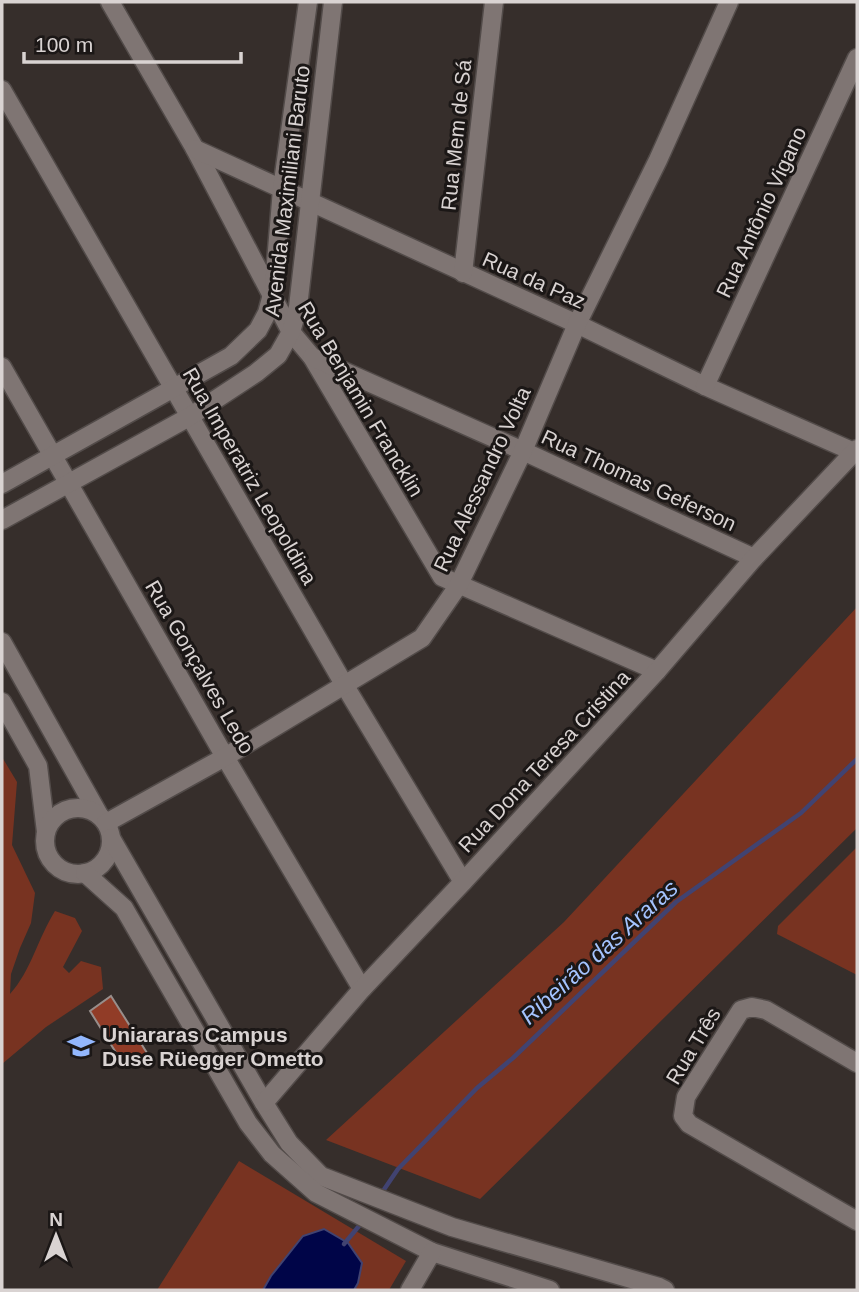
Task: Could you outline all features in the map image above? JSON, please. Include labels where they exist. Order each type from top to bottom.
[{"type":"street","name":"Rua Benjamin Francklin","points":[[110,2],[195,149],[292,332],[312,357],[442,577],[657,671]]},
{"type":"street","points":[[2,484],[231,356],[258,330],[267,313],[274,287],[282,189],[308,2]]},
{"type":"street","name":"Avenida Maximiliani Baruto","points":[[2,520],[189,417],[256,373],[278,355],[292,332],[298,307],[333,2]]},
{"type":"street","name":"Rua Mem de Sá","points":[[463,273],[494,2]]},
{"type":"street","name":"Rua Alessandro Volta","points":[[105,825],[225,757],[422,638],[458,586],[523,451],[577,324],[658,160],[729,2]]},
{"type":"street","name":"Rua Antônio Vigano","points":[[705,386],[857,58]]},
{"type":"street","name":"Rua Imperatriz Leopoldina","points":[[2,90],[345,686],[463,882]]},
{"type":"street","name":"Rua da Paz","points":[[195,149],[577,324],[705,386],[856,451]]},
{"type":"street","name":"Rua Thomas Geferson","points":[[312,357],[754,558]]},
{"type":"street","name":"Rua Gonçalves Ledo","points":[[2,367],[225,757],[362,989]]},
{"type":"street","name":"Rua Dona Teresa Cristina","points":[[264,1103],[362,989],[657,671],[754,558],[856,451]]},
{"type":"street","points":[[2,642],[264,1103],[289,1143],[321,1176],[452,1227],[666,1290]]},
{"type":"street","points":[[2,702],[38,766],[45,843],[47,854],[54,864],[63,871],[85,873],[96,869],[109,853],[105,825],[89,810],[69,809],[59,813],[46,831]]},
{"type":"street","points":[[85,873],[124,908],[248,1123],[272,1154],[316,1193],[432,1252],[550,1290]]},
{"type":"street","name":"Rua Três","points":[[857,1063],[766,1010],[752,1007],[741,1010],[686,1097],[683,1116],[689,1124],[857,1221]]},
{"type":"street","points":[[410,1290],[432,1252]]},
{"type":"shaded area","points":[[857,607],[857,828],[480,1199],[326,1140],[564,922]]},
{"type":"shaded area","points":[[2,757],[17,782],[12,845],[35,893],[31,923],[11,974],[10,994],[24,975],[55,911],[75,918],[82,931],[63,967],[69,973],[81,961],[101,967],[103,989],[46,1027],[2,1064]]},
{"type":"shaded area","points":[[857,847],[857,975],[777,934],[778,926]]},
{"type":"shaded area","points":[[239,1161],[406,1261],[389,1290],[157,1290]]},
{"type":"shaded area","points":[[324,1229],[348,1243],[362,1263],[354,1290],[263,1290],[303,1236]]},
{"type":"building","points":[[111,996],[147,1053],[125,1067],[90,1011]]},
{"type":"waterway","name":"Ribeirão das Araras","points":[[383,1191],[398,1169],[477,1088],[513,1058],[676,902],[801,813],[857,759]]},
{"type":"waterway","name":"Ribeirão das Araras","points":[[344,1244],[359,1226]]},
{"type":"place","name":"Uniararas Campus Duse Rüegger Ometto","points":[[81,1046]]}]
